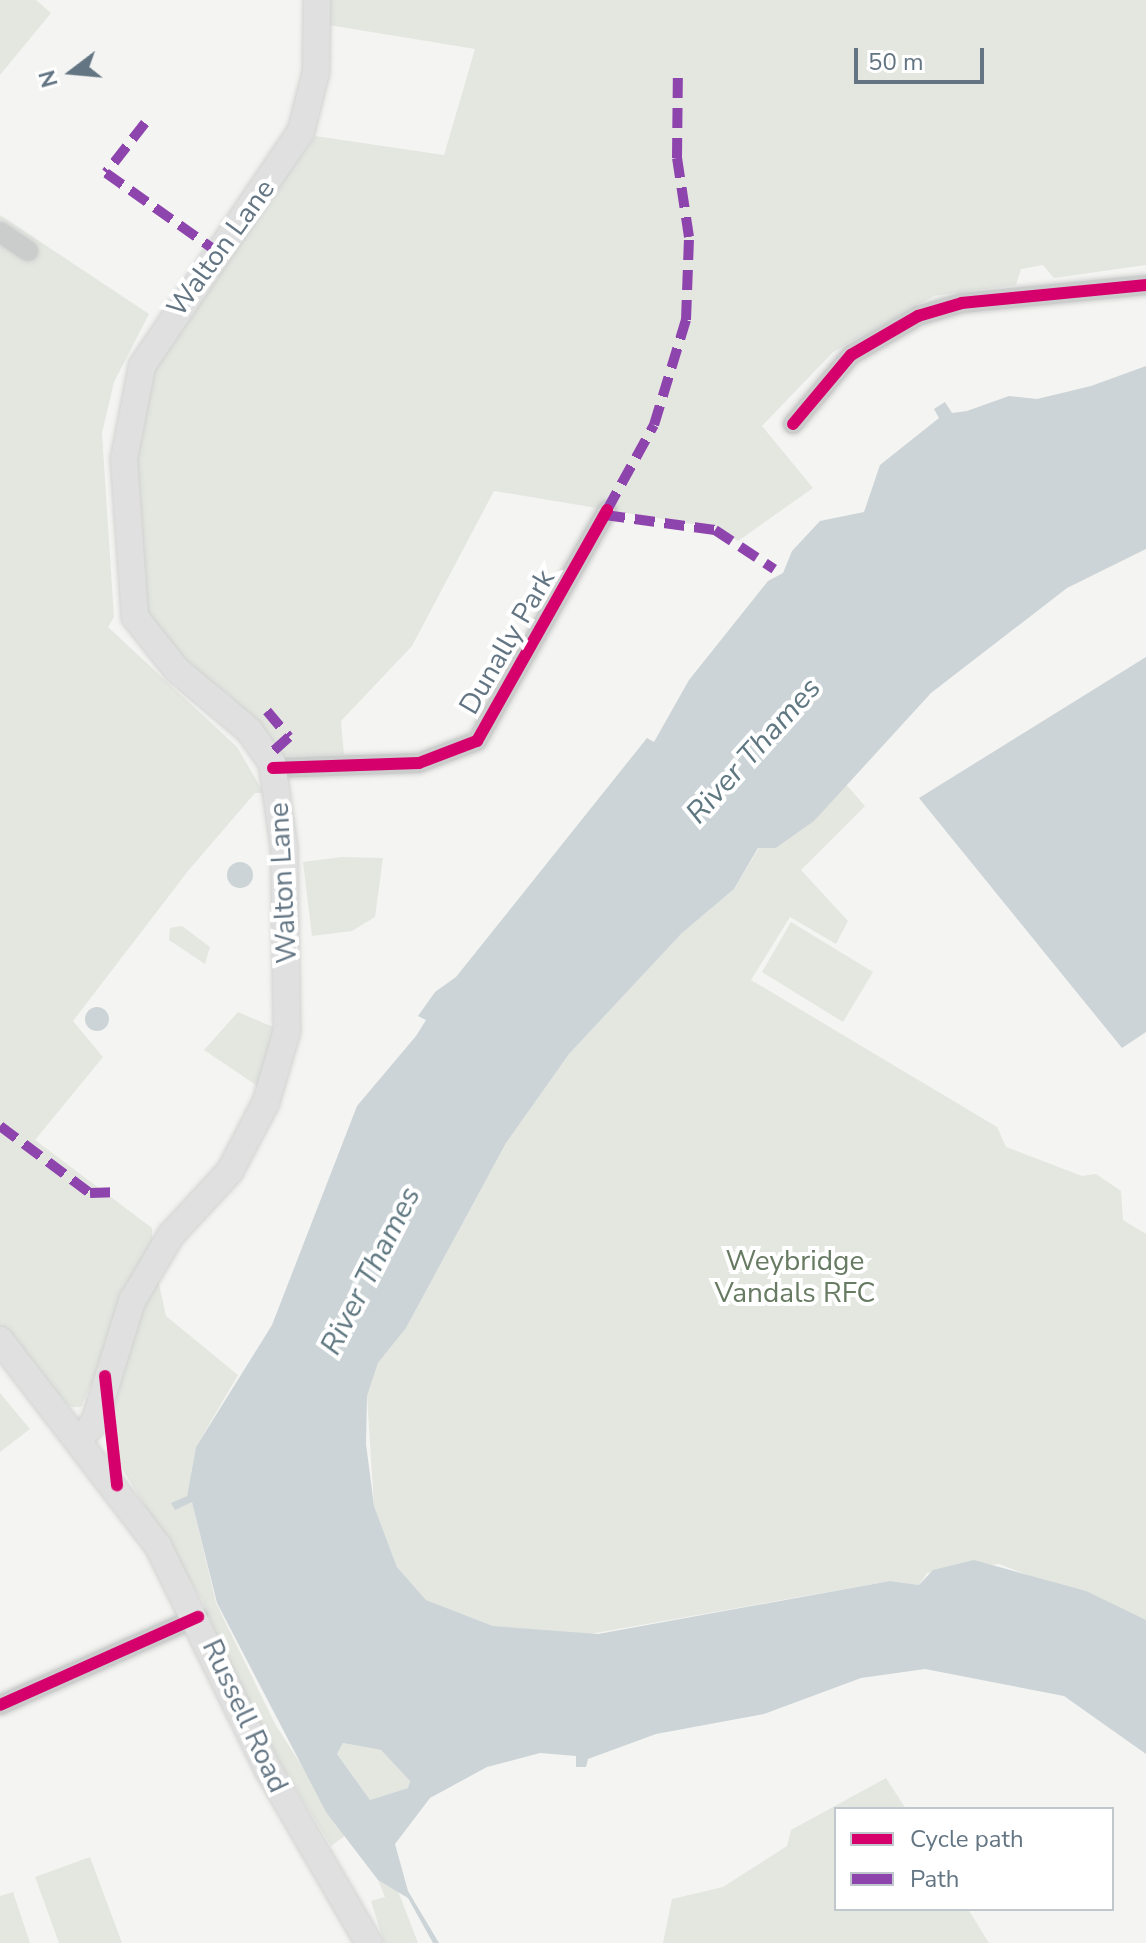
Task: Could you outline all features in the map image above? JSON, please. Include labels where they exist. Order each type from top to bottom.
[{"type":"main road","name":"Walton Lane","points":[[81,1437],[94,1423],[110,1359],[152,1263],[230,1171],[277,1071],[288,978],[281,803],[273,768],[250,731],[177,670],[135,617],[124,459],[142,366],[301,131],[316,72],[317,0]]},
{"type":"main road","name":"Russell Road","points":[[0,1340],[81,1437],[198,1617],[267,1768],[369,1943]]},
{"type":"street","points":[[0,232],[28,251]]},
{"type":"street","points":[[793,424],[851,355],[928,312],[1046,291],[1073,295],[1146,285]]},
{"type":"street","name":"Dunally Park","points":[[273,768],[419,763],[477,741],[607,510]]},
{"type":"street","points":[[0,1705],[198,1617]]},
{"type":"green space","points":[[0,0],[36,0],[51,13],[0,75]]},
{"type":"green space","points":[[328,0],[1146,0],[1146,265],[1054,278],[1043,265],[1021,269],[1016,285],[934,296],[833,352],[762,426],[813,488],[738,541],[717,528],[494,491],[412,646],[341,721],[344,755],[283,756],[229,695],[180,661],[144,615],[135,457],[150,380],[168,344],[315,136],[444,155],[475,49],[329,25]]},
{"type":"green space","points":[[0,215],[149,314],[114,382],[102,433],[114,617],[108,627],[237,747],[264,793],[255,793],[188,871],[73,1021],[103,1057],[35,1140],[152,1228],[153,1248],[81,1407],[70,1407],[0,1327]]},
{"type":"green space","name":"Weybridge Vandals RFC","points":[[843,781],[865,806],[801,870],[848,921],[836,944],[790,917],[751,980],[997,1127],[1006,1147],[1082,1176],[1096,1174],[1121,1191],[1123,1220],[1146,1234],[1146,1620],[999,1564],[927,1573],[919,1585],[890,1581],[573,1637],[493,1626],[426,1600],[397,1567],[374,1506],[367,1396],[378,1363],[406,1328],[506,1143],[569,1054],[682,933],[734,889],[759,848],[776,848],[814,821]]},
{"type":"green space","points":[[342,857],[383,858],[375,917],[352,931],[312,936],[303,862]]},
{"type":"green space","points":[[791,922],[873,972],[843,1022],[762,972]]},
{"type":"green space","points":[[182,926],[210,947],[205,964],[169,940],[170,928]]},
{"type":"green space","points":[[238,1012],[273,1027],[262,1089],[204,1050]]},
{"type":"green space","points":[[158,1279],[166,1316],[238,1375],[196,1447],[187,1496],[172,1503],[192,1501],[216,1603],[275,1724],[346,1835],[331,1846],[244,1704],[202,1600],[117,1460],[110,1418],[116,1364]]},
{"type":"green space","points":[[0,1393],[30,1429],[0,1452]]},
{"type":"green space","points":[[343,1743],[381,1750],[410,1781],[408,1788],[370,1800],[337,1754]]},
{"type":"green space","points":[[886,1778],[905,1807],[834,1807],[834,1911],[969,1911],[989,1943],[663,1943],[672,1899],[723,1887],[787,1846],[791,1830]]},
{"type":"green space","points":[[90,1857],[122,1943],[59,1943],[35,1877]]},
{"type":"green space","points":[[378,1880],[398,1891],[418,1943],[384,1943],[371,1901],[385,1897]]},
{"type":"green space","points":[[13,1892],[30,1943],[0,1943],[0,1896]]},
{"type":"water","name":"River Thames","points":[[1146,366],[1146,549],[1067,588],[931,693],[814,821],[776,848],[758,848],[734,889],[682,933],[569,1054],[506,1143],[406,1328],[378,1363],[367,1396],[366,1444],[374,1506],[397,1567],[426,1600],[493,1626],[598,1634],[890,1581],[919,1585],[933,1570],[974,1560],[1086,1591],[1146,1620],[1146,1754],[1064,1696],[925,1669],[861,1678],[764,1714],[656,1734],[588,1759],[586,1767],[576,1767],[576,1756],[540,1753],[487,1767],[430,1798],[395,1844],[408,1891],[439,1943],[433,1943],[408,1898],[378,1880],[326,1812],[217,1603],[192,1502],[175,1510],[171,1503],[187,1496],[196,1447],[272,1325],[357,1106],[416,1036],[426,1020],[418,1016],[435,992],[456,977],[647,738],[654,742],[689,680],[768,581],[783,573],[792,551],[820,521],[864,512],[880,465],[939,418],[934,409],[945,402],[952,413],[1009,396],[1037,399],[1091,386]],"holes":[[[343,1743],[381,1750],[410,1781],[408,1788],[370,1800],[337,1754]]]},
{"type":"water","points":[[1146,657],[1146,1032],[1122,1048],[919,798]]},
{"type":"water","points":[[240,862],[250,865],[253,875],[250,885],[240,888],[230,885],[227,875],[230,865]]},
{"type":"water","points":[[97,1007],[105,1011],[109,1019],[105,1027],[97,1031],[89,1027],[85,1019],[89,1011]]},
{"type":"marked path","points":[[607,510],[654,425],[686,320],[689,237],[677,158],[678,69]]},
{"type":"marked path","points":[[145,123],[106,173],[216,251]]},
{"type":"marked path","points":[[605,515],[715,530],[774,569]]},
{"type":"marked path","points":[[267,711],[289,737],[268,756]]},
{"type":"marked path","points":[[0,1126],[90,1193],[113,1192]]},
{"type":"cycle path","points":[[793,424],[851,355],[918,316],[962,303],[1146,285]]},
{"type":"cycle path","points":[[273,768],[419,763],[477,741],[607,510]]},
{"type":"cycle path","points":[[105,1376],[117,1485]]},
{"type":"cycle path","points":[[0,1705],[198,1617]]}]
